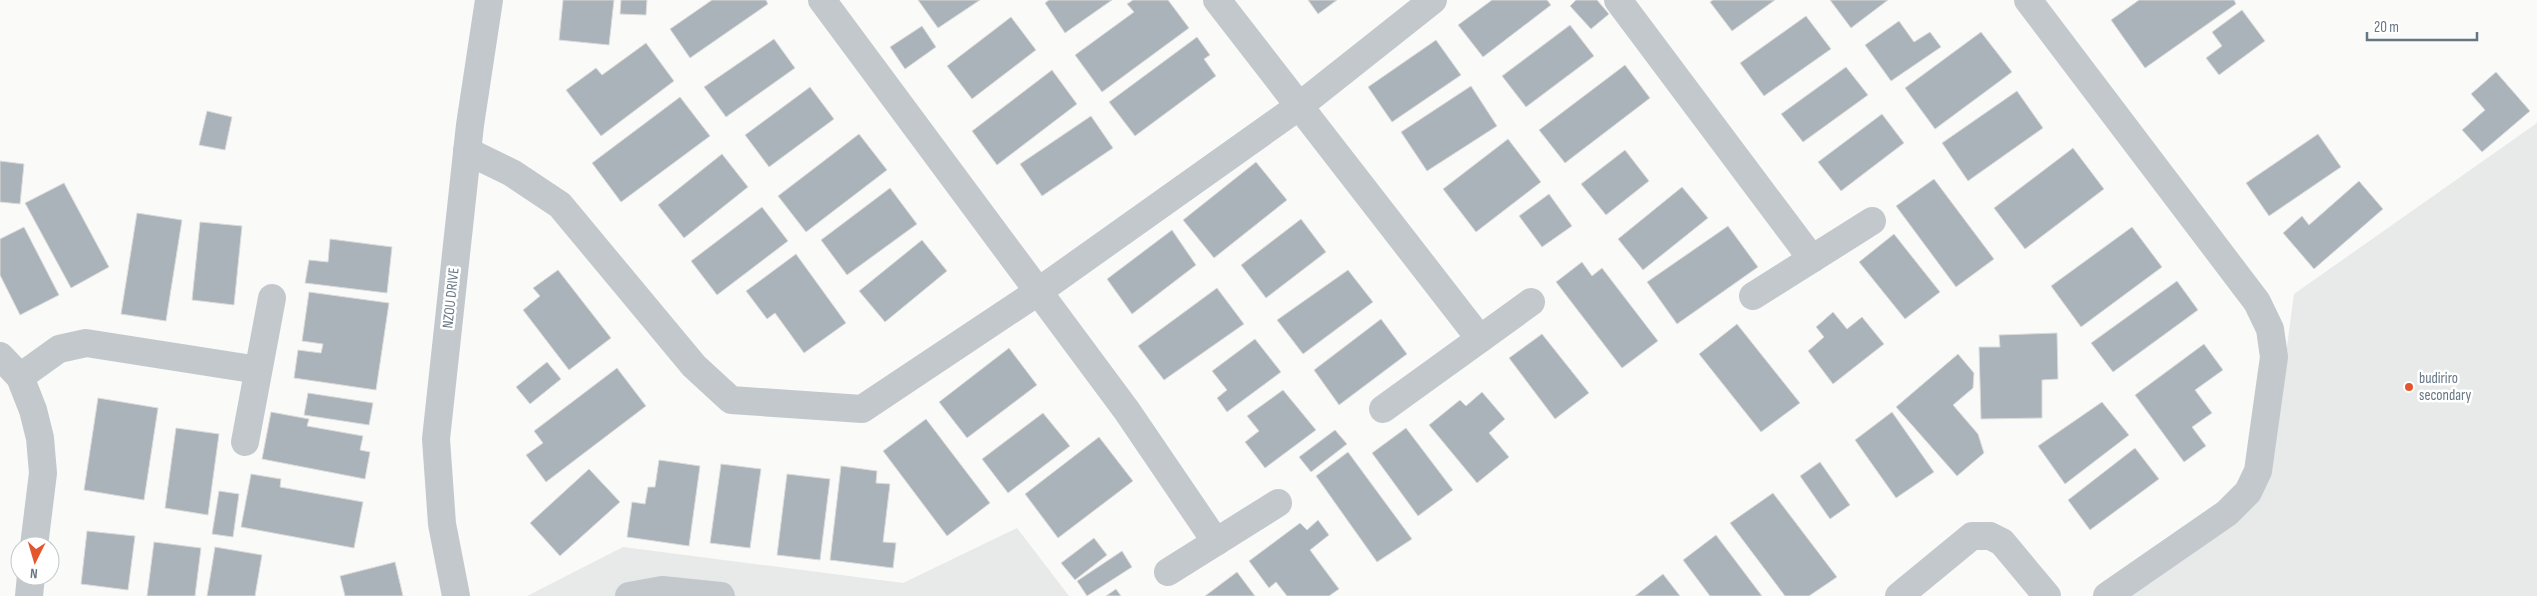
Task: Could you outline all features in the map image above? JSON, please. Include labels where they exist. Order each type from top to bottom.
[{"type":"street","name":"NZOU DRIVE","points":[[456,596],[442,524],[436,439],[467,151],[489,0]]},
{"type":"street","points":[[822,0],[1127,411],[1216,542]]},
{"type":"street","points":[[1217,0],[1298,107],[1480,339]]},
{"type":"street","points":[[467,151],[512,173],[560,205],[694,366],[732,400],[862,409],[1039,291],[1298,107],[1433,0]]},
{"type":"street","points":[[1618,0],[1812,259]]},
{"type":"street","points":[[2028,0],[2257,302],[2270,329],[2274,357],[2258,471],[2248,492],[2228,513],[2107,596]]},
{"type":"street","points":[[1753,296],[1872,221]]},
{"type":"street","points":[[245,442],[272,298]]},
{"type":"street","points":[[1383,409],[1530,302]]},
{"type":"street","points":[[20,377],[59,349],[86,343],[258,370]]},
{"type":"street","points":[[0,356],[20,377],[33,410],[42,455],[43,472],[35,536]]},
{"type":"street","points":[[1168,572],[1278,503]]},
{"type":"street","points":[[1899,596],[1972,536],[1990,536],[2002,542],[2047,596]]},
{"type":"street","points":[[629,596],[662,590],[721,596]]},
{"type":"shaded area","name":"budiriro secondary","points":[[2537,123],[2537,596],[2123,596],[2269,481],[2294,294]]},
{"type":"shaded area","points":[[1017,528],[1069,596],[527,596],[623,547],[903,583]]},
{"type":"building","points":[[563,0],[614,0],[609,45],[559,40]]},
{"type":"building","points":[[621,0],[647,0],[646,15],[620,14]]},
{"type":"building","points":[[712,0],[766,0],[768,4],[690,58],[670,29]]},
{"type":"building","points":[[918,0],[980,0],[938,28]]},
{"type":"building","points":[[1049,0],[1112,0],[1065,33],[1045,3]]},
{"type":"building","points":[[1133,0],[1168,0],[1189,28],[1102,92],[1075,55],[1134,12],[1127,4]]},
{"type":"building","points":[[1308,0],[1337,0],[1318,14]]},
{"type":"building","points":[[1492,0],[1547,0],[1551,5],[1483,57],[1458,25]]},
{"type":"building","points":[[1576,0],[1597,0],[1609,14],[1591,29],[1570,6]]},
{"type":"building","points":[[1713,0],[1775,0],[1732,31],[1710,2]]},
{"type":"building","points":[[1830,0],[1888,0],[1851,28]]},
{"type":"building","points":[[2139,0],[2234,0],[2236,4],[2145,68],[2111,20]]},
{"type":"building","points":[[2242,10],[2265,41],[2219,75],[2206,58],[2222,46],[2212,32]]},
{"type":"building","points":[[1806,16],[1831,49],[1764,96],[1740,63]]},
{"type":"building","points":[[1011,17],[1036,50],[972,99],[947,66]]},
{"type":"building","points":[[1899,21],[1914,42],[1930,32],[1941,47],[1891,81],[1865,45]]},
{"type":"building","points":[[1570,25],[1594,56],[1526,107],[1502,76]]},
{"type":"building","points":[[922,26],[936,47],[905,69],[890,47]]},
{"type":"building","points":[[1981,32],[2012,72],[1935,129],[1905,88]]},
{"type":"building","points":[[1197,37],[1210,55],[1204,59],[1216,76],[1135,136],[1109,102]]},
{"type":"building","points":[[774,39],[795,68],[726,117],[704,87]]},
{"type":"building","points":[[1436,40],[1461,75],[1392,122],[1368,87]]},
{"type":"building","points":[[646,43],[674,81],[601,136],[566,90],[596,68],[602,75]]},
{"type":"building","points":[[1625,65],[1650,98],[1565,163],[1539,130]]},
{"type":"building","points":[[1846,67],[1868,95],[1803,142],[1781,114]]},
{"type":"building","points":[[1052,70],[1077,104],[997,165],[972,131]]},
{"type":"building","points":[[2496,72],[2530,111],[2482,152],[2462,130],[2485,110],[2471,94]]},
{"type":"building","points":[[1471,86],[1497,126],[1427,171],[1401,132]]},
{"type":"building","points":[[810,87],[834,119],[769,167],[745,135]]},
{"type":"building","points":[[2017,91],[2043,128],[1968,181],[1942,143]]},
{"type":"building","points":[[680,97],[710,136],[621,202],[592,163]]},
{"type":"building","points":[[207,111],[232,117],[225,150],[199,145]]},
{"type":"building","points":[[1882,114],[1904,143],[1841,191],[1818,162]]},
{"type":"building","points":[[1091,116],[1113,148],[1042,196],[1020,164]]},
{"type":"building","points":[[859,134],[887,170],[806,232],[778,196]]},
{"type":"building","points":[[2318,134],[2341,167],[2269,216],[2246,183]]},
{"type":"building","points":[[1508,139],[1541,182],[1476,232],[1443,189]]},
{"type":"building","points":[[2073,148],[2104,189],[2025,249],[1994,208]]},
{"type":"building","points":[[1625,150],[1649,181],[1606,215],[1581,184]]},
{"type":"building","points":[[722,154],[748,187],[684,238],[658,205]]},
{"type":"building","points":[[0,161],[24,164],[20,204],[0,202]]},
{"type":"building","points":[[1256,162],[1287,200],[1214,258],[1183,220]]},
{"type":"building","points":[[1934,179],[1994,259],[1956,287],[1896,206]]},
{"type":"building","points":[[2359,181],[2383,209],[2314,269],[2283,233],[2302,216],[2309,225]]},
{"type":"building","points":[[64,183],[109,267],[71,288],[25,203]]},
{"type":"building","points":[[1682,187],[1708,218],[1643,270],[1618,239]]},
{"type":"building","points":[[890,188],[917,224],[847,275],[821,240]]},
{"type":"building","points":[[1549,194],[1572,226],[1542,247],[1519,216]]},
{"type":"building","points":[[762,207],[788,241],[717,295],[691,261]]},
{"type":"building","points":[[137,213],[182,220],[166,321],[121,314]]},
{"type":"building","points":[[1301,219],[1326,252],[1266,298],[1241,265]]},
{"type":"building","points":[[200,222],[242,226],[234,305],[192,300]]},
{"type":"building","points":[[1728,226],[1758,267],[1677,324],[1647,282]]},
{"type":"building","points":[[24,227],[59,295],[20,315],[0,275],[0,239]]},
{"type":"building","points":[[2132,227],[2162,267],[2081,327],[2051,286]]},
{"type":"building","points":[[1172,230],[1196,265],[1132,314],[1107,279]]},
{"type":"building","points":[[1894,234],[1940,292],[1905,319],[1859,262]]},
{"type":"building","points":[[330,239],[392,247],[387,293],[305,283],[309,260],[328,262]]},
{"type":"building","points":[[922,240],[947,271],[885,322],[859,291]]},
{"type":"building","points":[[796,254],[846,323],[804,353],[775,313],[767,319],[746,291]]},
{"type":"building","points":[[1582,262],[1592,276],[1602,268],[1658,341],[1622,368],[1556,282]]},
{"type":"building","points":[[558,270],[611,338],[569,370],[523,310],[540,296],[533,288]]},
{"type":"building","points":[[1348,270],[1373,302],[1303,354],[1277,320]]},
{"type":"building","points":[[2177,281],[2198,310],[2113,372],[2091,343]]},
{"type":"building","points":[[1217,288],[1244,324],[1164,380],[1138,346]]},
{"type":"building","points":[[309,292],[389,303],[376,390],[294,378],[298,350],[321,353],[323,344],[302,341]]},
{"type":"building","points":[[1833,312],[1847,329],[1862,317],[1884,344],[1833,384],[1808,351],[1824,337],[1816,327]]},
{"type":"building","points":[[1381,319],[1407,354],[1339,405],[1314,370]]},
{"type":"building","points":[[1737,324],[1800,403],[1761,432],[1699,354]]},
{"type":"building","points":[[2057,333],[2058,379],[2042,380],[2042,418],[1981,419],[1979,347],[2000,347],[1999,335]]},
{"type":"building","points":[[1542,334],[1589,393],[1555,419],[1509,358]]},
{"type":"building","points":[[1255,339],[1281,372],[1227,412],[1217,398],[1227,390],[1212,371]]},
{"type":"building","points":[[2204,344],[2223,370],[2195,390],[2212,413],[2192,427],[2206,446],[2184,462],[2135,395]]},
{"type":"building","points":[[1009,348],[1037,385],[967,438],[939,402]]},
{"type":"building","points":[[1958,354],[1974,373],[1973,388],[1953,405],[1978,434],[1984,453],[1957,476],[1896,407]]},
{"type":"building","points":[[547,362],[561,379],[530,404],[516,387]]},
{"type":"building","points":[[617,368],[646,406],[546,482],[526,455],[543,443],[534,431]]},
{"type":"building","points":[[1283,390],[1316,430],[1265,468],[1245,442],[1259,431],[1247,416]]},
{"type":"building","points":[[1482,392],[1505,419],[1489,433],[1509,457],[1477,483],[1429,425],[1460,400],[1466,406]]},
{"type":"building","points":[[308,393],[373,403],[369,425],[304,415]]},
{"type":"building","points":[[98,398],[158,408],[144,500],[84,490]]},
{"type":"building","points":[[2102,402],[2129,435],[2065,484],[2038,446]]},
{"type":"building","points":[[271,412],[309,419],[307,426],[363,436],[360,450],[370,452],[365,479],[262,459]]},
{"type":"building","points":[[1892,412],[1934,472],[1896,498],[1855,440]]},
{"type":"building","points":[[1043,413],[1070,446],[1008,493],[982,459]]},
{"type":"building","points":[[926,419],[990,503],[947,536],[883,451]]},
{"type":"building","points":[[176,428],[219,434],[208,515],[165,508]]},
{"type":"building","points":[[1406,428],[1453,490],[1418,516],[1372,453]]},
{"type":"building","points":[[1335,430],[1347,444],[1311,472],[1299,457]]},
{"type":"building","points":[[1099,437],[1133,481],[1058,538],[1025,494]]},
{"type":"building","points":[[2135,448],[2159,479],[2090,530],[2068,500]]},
{"type":"building","points":[[1348,452],[1412,539],[1377,562],[1316,476]]},
{"type":"building","points":[[659,460],[700,466],[689,546],[627,537],[632,502],[645,504],[648,487],[655,487]]},
{"type":"building","points":[[1820,462],[1850,505],[1830,519],[1800,476]]},
{"type":"building","points":[[721,464],[761,469],[750,548],[710,543]]},
{"type":"building","points":[[841,466],[877,471],[876,483],[890,484],[883,542],[896,543],[893,568],[830,560]]},
{"type":"building","points":[[589,469],[620,502],[560,556],[530,523]]},
{"type":"building","points":[[251,474],[281,479],[280,487],[363,502],[354,548],[241,527]]},
{"type":"building","points":[[787,474],[830,479],[820,560],[777,555]]},
{"type":"building","points":[[219,491],[239,494],[233,537],[212,534]]},
{"type":"building","points":[[1773,493],[1837,577],[1809,596],[1785,596],[1730,523]]},
{"type":"building","points":[[1318,520],[1329,535],[1310,550],[1339,589],[1329,596],[1287,596],[1276,582],[1269,588],[1249,561],[1300,523],[1307,530]]},
{"type":"building","points":[[87,531],[135,536],[128,590],[81,584]]},
{"type":"building","points":[[1716,535],[1762,596],[1710,596],[1683,560]]},
{"type":"building","points":[[1094,538],[1107,555],[1075,580],[1061,563]]},
{"type":"building","points":[[154,542],[201,548],[195,596],[147,596]]},
{"type":"building","points":[[215,547],[262,555],[255,596],[207,596]]},
{"type":"building","points":[[1122,551],[1132,567],[1087,596],[1077,581]]},
{"type":"building","points":[[395,562],[403,596],[345,596],[340,576]]},
{"type":"building","points":[[1237,572],[1255,596],[1205,596]]},
{"type":"building","points":[[1663,574],[1680,596],[1635,596]]},
{"type":"building","points":[[1116,589],[1121,596],[1106,596]]},
{"type":"place","name":"budiriro secondary","points":[[2409,387]]}]
